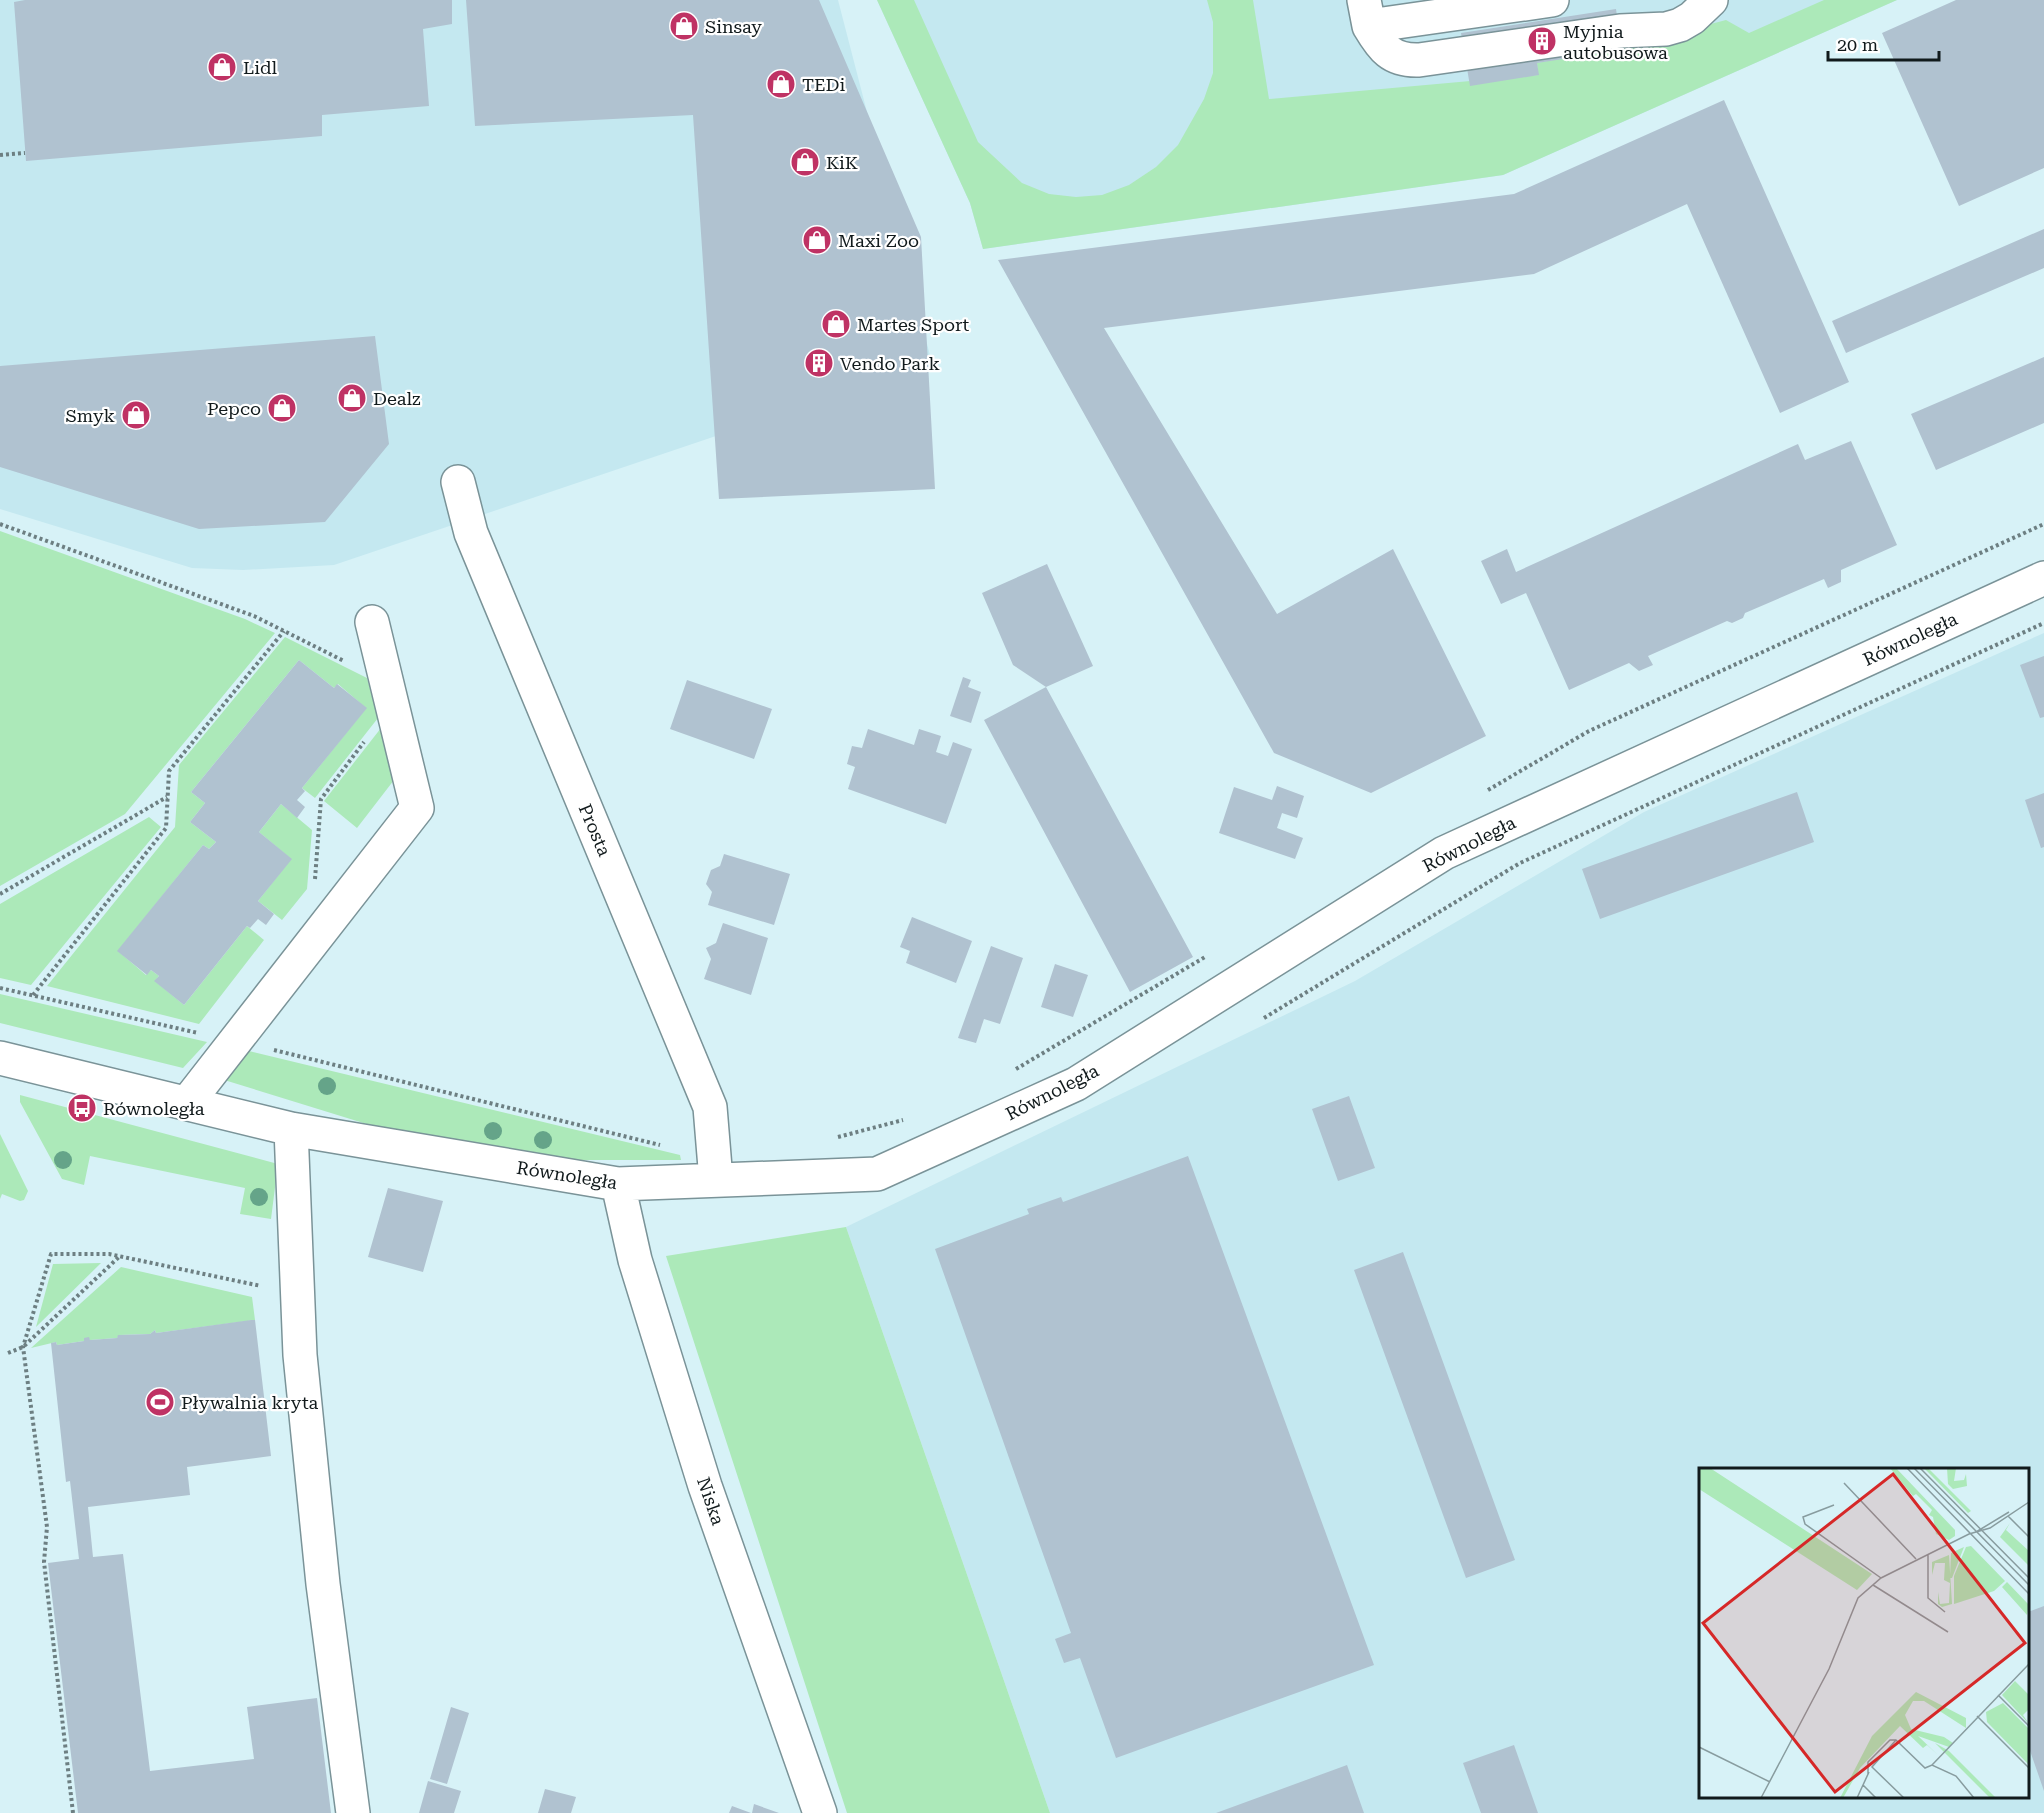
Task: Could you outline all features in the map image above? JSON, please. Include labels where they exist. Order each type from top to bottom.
[{"type":"street","points":[[1552,0],[1367,13],[1380,46],[1391,56],[1404,60],[1419,60],[1620,31],[1666,29],[1692,18],[1711,0]]},
{"type":"street","name":"Prosta","points":[[458,482],[471,533],[710,1107],[716,1180]]},
{"type":"street","name":"Równoległa","points":[[0,1058],[291,1129],[618,1184],[877,1174],[1076,1084],[1444,853],[2044,578]]},
{"type":"street","points":[[188,1103],[417,808],[372,622]]},
{"type":"street","points":[[291,1129],[300,1355],[323,1584],[353,1813]]},
{"type":"street","name":"Niska","points":[[618,1184],[635,1260],[705,1486],[820,1813]]},
{"type":"path","points":[[0,154],[25,153]]},
{"type":"path","points":[[0,524],[254,616],[353,665]]},
{"type":"path","points":[[1264,1018],[1520,863],[2044,623]]},
{"type":"path","points":[[33,995],[166,828],[169,771],[284,631]]},
{"type":"path","points":[[315,880],[321,798],[369,736]]},
{"type":"path","points":[[0,894],[168,796]]},
{"type":"path","points":[[0,988],[204,1034]]},
{"type":"path","points":[[267,1049],[662,1145]]},
{"type":"path","points":[[72,1813],[44,1562],[47,1527],[23,1347],[51,1254],[109,1254],[297,1294]]},
{"type":"path","points":[[8,1353],[23,1347],[120,1256]]},
{"type":"shaded area","points":[[0,0],[838,0],[932,363],[334,565],[243,570],[192,568],[0,509]]},
{"type":"shaded area","points":[[877,0],[1897,0],[1503,175],[983,249],[970,203]]},
{"type":"shaded area","points":[[2044,633],[2044,1813],[1050,1813],[846,1227],[1355,981],[1644,812]]},
{"type":"green space","points":[[877,0],[914,0],[978,142],[1022,183],[1049,194],[1076,197],[1102,195],[1129,185],[1156,167],[1178,145],[1204,99],[1213,73],[1213,22],[1207,0],[1253,0],[1269,99],[1538,75],[1537,63],[1627,46],[1726,20],[1749,33],[1824,0],[1897,0],[1503,175],[983,249],[970,203]]},
{"type":"green space","points":[[0,531],[245,619],[275,633],[125,814],[0,886]]},
{"type":"green space","points":[[285,637],[367,678],[378,718],[315,798],[302,788],[366,708],[338,684],[334,688],[299,660],[191,792],[205,803],[190,822],[216,842],[209,849],[203,845],[118,951],[146,975],[151,970],[159,976],[155,981],[184,1005],[247,926],[264,940],[199,1024],[47,986],[175,827],[179,765]]},
{"type":"green space","points":[[381,728],[394,780],[357,828],[324,801]]},
{"type":"green space","points":[[281,804],[312,830],[307,889],[282,920],[258,901],[291,859],[259,832]]},
{"type":"green space","points":[[149,817],[161,827],[31,985],[0,978],[0,904]]},
{"type":"green space","points":[[0,994],[207,1042],[183,1068],[0,1023]]},
{"type":"green space","points":[[245,1050],[680,1155],[681,1160],[540,1160],[399,1134],[221,1079]]},
{"type":"green space","points":[[20,1095],[278,1164],[271,1219],[240,1214],[245,1188],[90,1156],[84,1185],[62,1179],[20,1102]]},
{"type":"green space","points":[[0,1134],[28,1191],[24,1200],[20,1201],[2,1194],[0,1199]]},
{"type":"green space","points":[[846,1227],[1050,1813],[847,1813],[666,1256]]},
{"type":"green space","points":[[101,1263],[36,1327],[53,1264]]},
{"type":"green space","points":[[121,1267],[252,1297],[255,1320],[156,1333],[155,1330],[150,1334],[119,1335],[117,1338],[90,1340],[88,1338],[84,1341],[57,1345],[56,1342],[31,1348]]},
{"type":"building","name":"Lidl","points":[[25,0],[452,0],[452,24],[423,29],[429,106],[322,115],[322,136],[26,161],[14,2]]},
{"type":"building","name":"Vendo Park","points":[[466,0],[819,0],[921,237],[935,489],[719,499],[693,115],[475,126]]},
{"type":"building","points":[[1956,0],[2044,0],[2044,168],[1959,206],[1882,33]]},
{"type":"building","name":"Myjnia autobusowa","points":[[1616,9],[1622,50],[1537,63],[1539,75],[1470,86],[1461,33]]},
{"type":"building","points":[[1724,100],[1849,382],[1780,413],[1687,204],[1534,274],[1104,328],[1277,614],[1393,549],[1486,736],[1371,793],[1274,753],[998,260],[1514,194]]},
{"type":"building","points":[[2044,229],[2044,268],[1846,353],[1832,321]]},
{"type":"building","points":[[375,336],[389,444],[325,522],[199,529],[0,467],[0,366]]},
{"type":"building","points":[[2044,357],[2044,423],[1936,470],[1911,414]]},
{"type":"building","points":[[1851,441],[1897,545],[1841,570],[1841,582],[1828,588],[1824,579],[1745,613],[1743,618],[1732,623],[1727,621],[1648,656],[1653,665],[1639,671],[1629,663],[1569,690],[1526,593],[1501,604],[1481,561],[1507,549],[1516,572],[1798,444],[1805,460]]},
{"type":"building","points":[[1047,564],[1093,666],[1046,687],[1013,665],[982,593]]},
{"type":"building","points":[[2044,656],[2044,717],[2040,718],[2020,665]]},
{"type":"building","points":[[299,660],[334,688],[337,684],[367,708],[302,788],[305,791],[297,800],[305,807],[297,818],[281,804],[259,832],[292,859],[258,901],[274,914],[266,925],[258,919],[250,928],[247,926],[184,1005],[154,981],[159,976],[151,970],[147,975],[117,951],[203,845],[209,849],[216,842],[190,822],[205,803],[191,792]]},
{"type":"building","points":[[963,677],[971,680],[968,687],[981,692],[971,723],[950,716]]},
{"type":"building","points":[[687,680],[772,709],[754,759],[670,729]]},
{"type":"building","points":[[1046,687],[1193,957],[1130,992],[984,720]]},
{"type":"building","points":[[868,729],[914,745],[919,729],[941,736],[936,752],[948,756],[953,742],[972,749],[946,824],[848,789],[855,767],[847,764],[852,746],[862,748]]},
{"type":"building","points":[[1277,786],[1304,796],[1297,818],[1282,813],[1277,828],[1303,838],[1295,859],[1219,833],[1234,787],[1272,800]]},
{"type":"building","points":[[1797,792],[1814,842],[1600,919],[1582,869]]},
{"type":"building","points":[[2044,793],[2044,847],[2041,848],[2025,800]]},
{"type":"building","points":[[724,854],[790,874],[774,925],[708,905],[712,892],[706,884],[711,870],[720,866]]},
{"type":"building","points":[[912,917],[972,941],[956,983],[906,963],[910,951],[900,947]]},
{"type":"building","points":[[723,923],[768,938],[751,995],[704,979],[711,959],[706,948],[716,943]]},
{"type":"building","points":[[991,946],[1023,958],[1000,1024],[984,1019],[976,1043],[958,1038]]},
{"type":"building","points":[[1055,964],[1088,975],[1073,1017],[1041,1007]]},
{"type":"building","points":[[1349,1096],[1375,1168],[1338,1181],[1312,1109]]},
{"type":"building","points":[[1188,1156],[1374,1665],[1116,1758],[1080,1658],[1064,1663],[1055,1639],[1071,1633],[935,1249],[1029,1214],[1027,1209],[1061,1197],[1063,1202]]},
{"type":"building","points":[[388,1188],[443,1201],[423,1272],[368,1257]]},
{"type":"building","points":[[1403,1252],[1515,1560],[1466,1578],[1354,1270]]},
{"type":"building","points":[[255,1320],[271,1456],[187,1467],[190,1495],[88,1507],[93,1557],[123,1554],[150,1771],[254,1759],[247,1707],[317,1698],[331,1813],[78,1813],[48,1563],[79,1559],[70,1481],[66,1482],[51,1343],[56,1342],[57,1345],[84,1341],[84,1338],[89,1337],[90,1340],[117,1338],[118,1335],[150,1334],[155,1330],[156,1333]]},
{"type":"building","points":[[2044,1606],[2044,1791],[2029,1748],[2029,1612]]},
{"type":"building","points":[[451,1707],[469,1713],[447,1784],[430,1779]]},
{"type":"building","points":[[1514,1745],[1538,1813],[1481,1813],[1463,1763]]},
{"type":"building","points":[[1347,1765],[1364,1813],[1216,1813]]},
{"type":"building","points":[[428,1781],[461,1791],[454,1813],[419,1813]]},
{"type":"building","points":[[545,1789],[576,1797],[571,1813],[538,1813]]},
{"type":"building","points":[[754,1804],[779,1813],[752,1813]]},
{"type":"building","points":[[732,1806],[751,1813],[729,1813]]},
{"type":"place","name":"Sinsay","points":[[684,26]]},
{"type":"place","name":"Myjnia autobusowa","points":[[1542,41]]},
{"type":"place","name":"Lidl","points":[[222,67]]},
{"type":"place","name":"TEDi","points":[[781,84]]},
{"type":"place","name":"KiK","points":[[805,162]]},
{"type":"place","name":"Maxi Zoo","points":[[817,240]]},
{"type":"place","name":"Martes Sport","points":[[836,324]]},
{"type":"place","name":"Vendo Park","points":[[819,363]]},
{"type":"place","name":"Dealz","points":[[352,398]]},
{"type":"place","name":"Pepco","points":[[282,408]]},
{"type":"place","name":"Smyk","points":[[136,415]]},
{"type":"place","name":"Równoległa","points":[[82,1108]]},
{"type":"place","name":"Pływalnia kryta","points":[[160,1402]]}]
